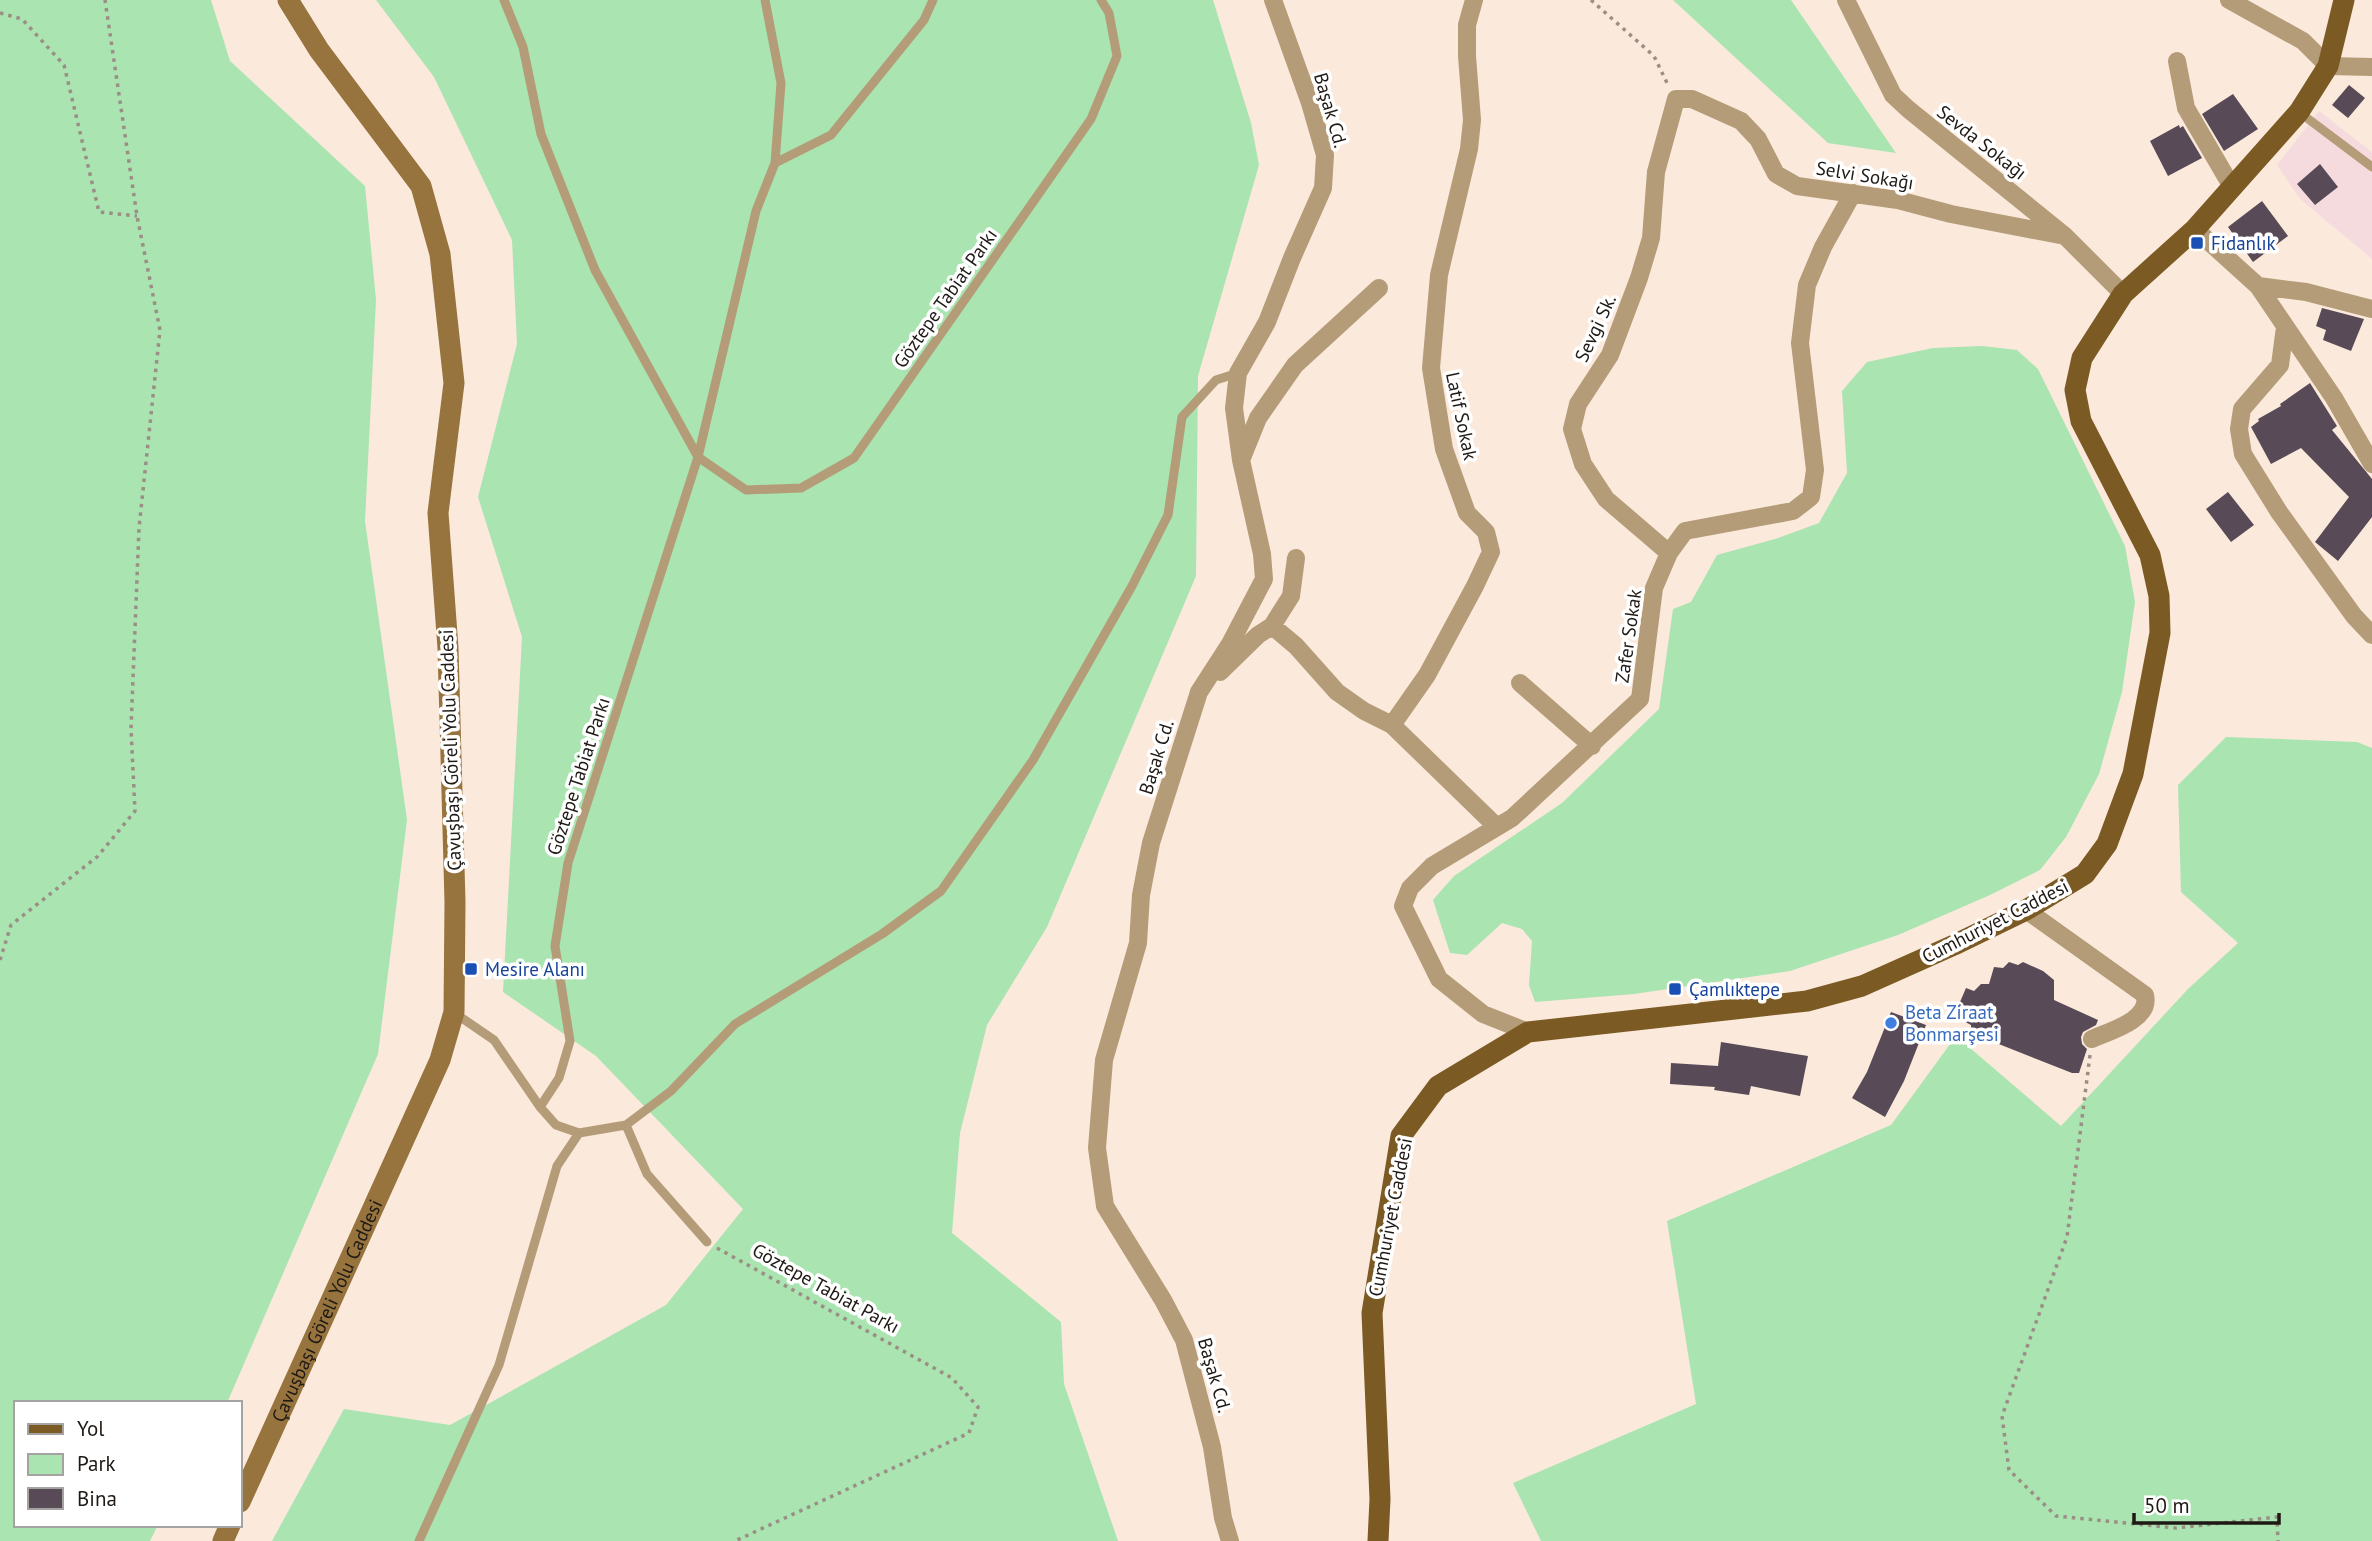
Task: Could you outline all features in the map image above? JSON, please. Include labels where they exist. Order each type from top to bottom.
[{"type":"main road","name":"Çavuşbaşı Göreli Yolu Caddesi","points":[[242,1498],[440,1060],[454,1013],[448,648],[438,513],[454,383],[440,254],[421,186],[319,50],[288,0]]},
{"type":"main road","name":"Cumhuriyet Caddesi","points":[[1378,1541],[1380,1499],[1372,1313],[1401,1136],[1438,1086],[1528,1032],[1807,1001],[1862,986],[2026,910],[2085,874],[2107,844],[2133,774],[2160,633],[2159,596],[2150,555],[2081,421],[2075,390],[2082,358],[2123,294],[2195,229],[2299,112],[2329,66],[2344,0]]},
{"type":"street","name":"Başak Cd.","points":[[1230,1541],[1223,1518],[1212,1447],[1184,1340],[1163,1300],[1105,1206],[1097,1148],[1104,1060],[1138,943],[1141,895],[1151,843],[1199,692],[1230,644],[1264,579],[1262,554],[1241,460],[1234,408],[1238,373],[1268,322],[1292,258],[1324,188],[1325,155],[1310,103],[1273,0]]},
{"type":"street","name":"Latif Sokak","points":[[1392,725],[1427,675],[1475,586],[1490,552],[1486,532],[1467,513],[1444,449],[1431,368],[1439,275],[1469,149],[1472,120],[1467,25],[1474,0]]},
{"type":"street","name":"Sevda Sokağı","points":[[1846,0],[1893,95],[2065,236],[2123,294]]},
{"type":"street","points":[[2229,0],[2303,41],[2329,66],[2372,68]]},
{"type":"street","points":[[2177,61],[2186,108],[2232,187]]},
{"type":"street","name":"Selvi Sokağı","points":[[1684,99],[1741,121],[1758,139],[1776,174],[1797,186],[1898,200],[1951,214],[2065,236]]},
{"type":"street","name":"Sevgi Sk.","points":[[1669,553],[1606,499],[1583,464],[1572,429],[1578,404],[1610,355],[1639,278],[1651,239],[1656,172],[1684,99]]},
{"type":"street","name":"Zafer Sokak","points":[[1528,1032],[1483,1014],[1439,979],[1403,906],[1410,888],[1432,866],[1512,818],[1640,699],[1654,588],[1669,553],[1685,531],[1793,511],[1811,497],[1815,470],[1800,343],[1807,285],[1823,247],[1853,193]]},
{"type":"street","points":[[2195,229],[2258,286],[2334,398],[2372,464]]},
{"type":"street","points":[[2258,286],[2306,292],[2372,309]]},
{"type":"street","points":[[1241,460],[1258,418],[1295,366],[1379,288]]},
{"type":"street","points":[[2284,327],[2280,365],[2242,409],[2239,429],[2243,454],[2279,512],[2354,616],[2372,635]]},
{"type":"street","points":[[1199,692],[1258,635],[1272,626],[1291,596],[1296,558]]},
{"type":"street","points":[[1272,626],[1296,646],[1337,691],[1364,711],[1392,725],[1497,827]]},
{"type":"street","points":[[1520,683],[1592,746]]},
{"type":"street","points":[[2026,910],[2145,995],[2147,1003],[2142,1014],[2092,1040]]},
{"type":"lane","name":"Göztepe Tabiat Parkı","points":[[504,0],[523,47],[541,134],[595,270],[698,457],[746,490],[801,488],[854,458],[1091,119],[1117,56],[1109,13],[1101,0]]},
{"type":"lane","name":"Göztepe Tabiat Parkı","points":[[540,1107],[559,1078],[570,1041],[555,946],[568,863],[698,457],[756,211],[775,163],[781,83],[765,0]]},
{"type":"lane","points":[[775,163],[831,135],[924,20],[933,0]]},
{"type":"lane","points":[[2299,112],[2372,167]]},
{"type":"lane","points":[[454,1013],[494,1040],[540,1107],[556,1125],[579,1133],[626,1125],[671,1091],[735,1024],[882,934],[941,891],[1033,760],[1132,586],[1162,527],[1168,515],[1182,417],[1216,380],[1238,373]]},
{"type":"lane","points":[[626,1125],[647,1174],[707,1242]]},
{"type":"lane","points":[[419,1541],[499,1365],[558,1166],[579,1133]]},
{"type":"path","points":[[0,960],[12,925],[98,856],[135,811],[131,729],[139,528],[160,330],[137,216],[105,0]]},
{"type":"path","points":[[1591,0],[1654,56],[1684,99]]},
{"type":"path","points":[[0,13],[23,19],[64,65],[99,212],[137,216]]},
{"type":"path","points":[[2092,1040],[2067,1237],[2002,1416],[2009,1470],[2056,1516],[2176,1528],[2277,1517],[2278,1541]]},
{"type":"path","name":"Göztepe Tabiat Parkı","points":[[707,1242],[953,1378],[978,1407],[969,1433],[735,1541]]},
{"type":"shaded area","points":[[2319,111],[2372,152],[2372,259],[2300,199],[2277,165]]},
{"type":"green space","points":[[0,0],[211,0],[230,61],[365,186],[376,300],[365,521],[407,820],[378,1054],[228,1401],[14,1401],[14,1527],[157,1527],[150,1541],[0,1541]]},
{"type":"green space","points":[[376,0],[1213,0],[1251,123],[1259,165],[1198,376],[1196,576],[1047,927],[987,1025],[960,1133],[952,1233],[1061,1322],[1064,1384],[1118,1541],[272,1541],[344,1409],[450,1425],[666,1305],[743,1209],[596,1056],[503,992],[522,637],[478,497],[517,344],[512,240],[434,77]]},
{"type":"green space","points":[[1673,0],[1791,0],[1896,153],[1828,143]]},
{"type":"green space","points":[[1982,346],[2017,350],[2038,369],[2125,546],[2135,602],[2122,692],[2099,774],[2066,837],[2040,870],[1898,935],[1790,971],[1634,994],[1535,1002],[1529,985],[1532,941],[1522,929],[1502,923],[1467,955],[1450,953],[1433,900],[1454,876],[1562,803],[1659,709],[1673,609],[1691,602],[1717,555],[1819,523],[1847,473],[1842,391],[1867,362],[1933,348]]},
{"type":"green space","points":[[2226,737],[2357,742],[2372,748],[2372,1541],[1541,1541],[1513,1483],[1696,1404],[1667,1221],[1891,1125],[1956,1036],[2061,1126],[2188,989],[2238,943],[2181,892],[2178,785]]},
{"type":"building","points":[[2349,85],[2365,98],[2348,118],[2332,105]]},
{"type":"building","points":[[2233,94],[2258,129],[2224,151],[2202,114]]},
{"type":"building","points":[[2179,125],[2180,128],[2183,126],[2202,158],[2168,176],[2150,141]]},
{"type":"building","points":[[2320,164],[2338,187],[2315,205],[2297,184]]},
{"type":"building","points":[[2262,201],[2288,236],[2253,262],[2228,227]]},
{"type":"building","points":[[2322,308],[2364,319],[2351,351],[2323,340],[2326,330],[2316,326]]},
{"type":"building","points":[[2310,383],[2337,426],[2332,430],[2372,479],[2372,517],[2338,561],[2315,542],[2349,497],[2301,448],[2271,464],[2251,427],[2258,419],[2281,406],[2280,404]]},
{"type":"building","points":[[2228,492],[2254,525],[2231,542],[2206,509]]},
{"type":"building","points":[[2009,962],[2018,965],[2023,962],[2043,971],[2054,980],[2054,1000],[2098,1020],[2096,1025],[2083,1032],[2081,1037],[2082,1044],[2087,1049],[2079,1073],[2072,1073],[1971,1033],[1971,1025],[1954,1016],[1966,988],[1974,991],[1981,984],[1989,984],[1994,967],[2003,968]]},
{"type":"building","points":[[1891,1012],[1926,1025],[1904,1081],[1885,1117],[1852,1098],[1867,1072]]},
{"type":"building","points":[[1721,1042],[1808,1056],[1800,1096],[1751,1086],[1749,1095],[1714,1090],[1715,1087],[1670,1084],[1671,1063],[1718,1066]]},
{"type":"place","name":"Fidanlık","points":[[2197,243]]},
{"type":"place","name":"Mesire Alanı","points":[[471,969]]},
{"type":"place","name":"Çamlıktepe","points":[[1675,989]]},
{"type":"place","name":"Beta Ziraat Bonmarşesi","points":[[1891,1023]]}]
